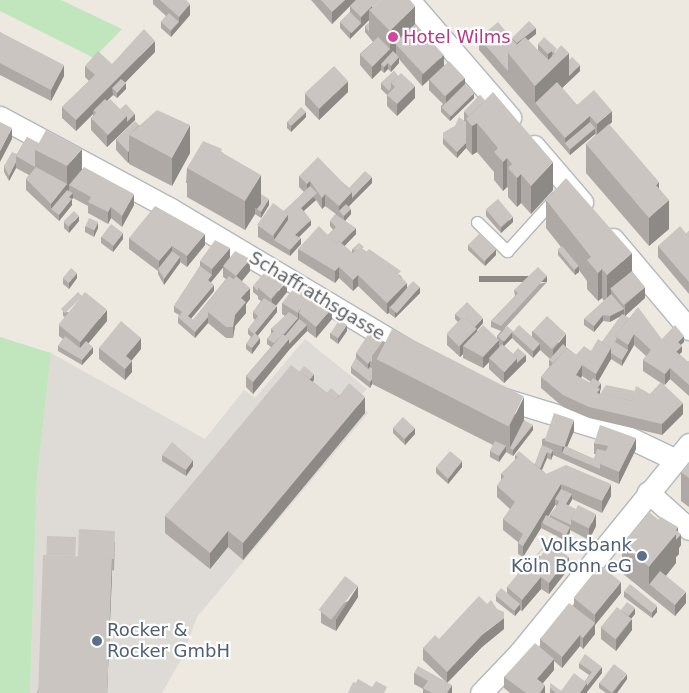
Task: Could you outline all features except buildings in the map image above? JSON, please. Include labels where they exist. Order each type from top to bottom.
[{"type":"street","points":[[409,0],[689,329]]},
{"type":"street","name":"Schaffrathsgasse","points":[[0,117],[169,208],[430,363]]},
{"type":"street","points":[[480,389],[555,417],[682,451],[520,652],[481,693]]},
{"type":"street","points":[[648,492],[689,529]]},
{"type":"lane","points":[[477,222],[507,251],[569,186]]},
{"type":"shaded area","points":[[305,339],[367,389],[356,400],[368,413],[197,617],[182,658],[162,693],[30,693],[37,479],[51,353],[205,439],[244,390],[255,398]]},
{"type":"green space","points":[[0,0],[61,0],[122,29],[94,58],[0,11]]},
{"type":"green space","points":[[0,337],[51,353],[37,479],[30,693],[0,693]]},
{"type":"place","name":"Hotel Wilms","points":[[393,37]]},
{"type":"place","name":"Volksbank Köln Bonn eG","points":[[642,556]]},
{"type":"place","name":"Rocker & Rocker GmbH","points":[[97,641]]}]
